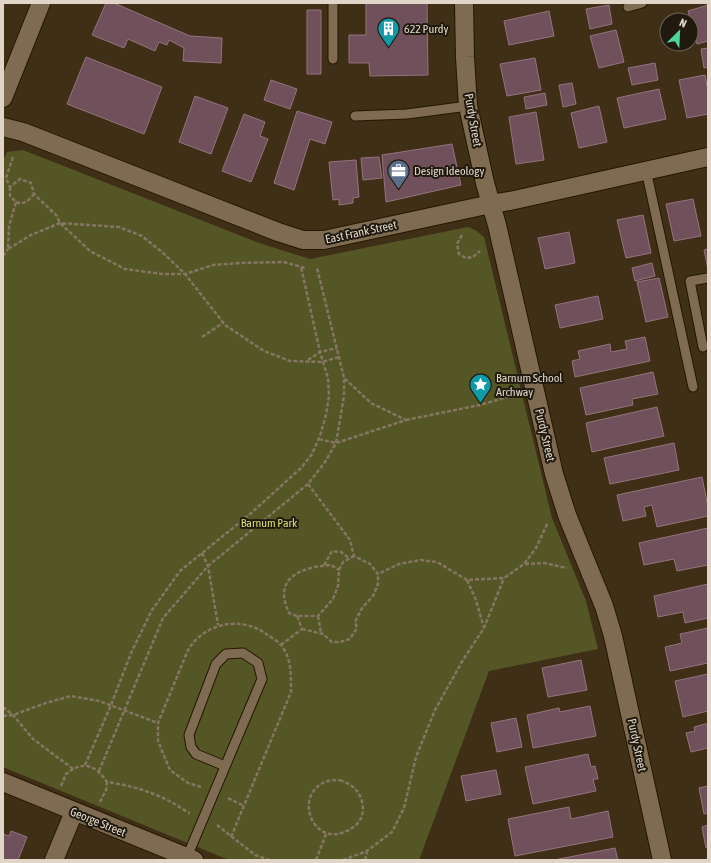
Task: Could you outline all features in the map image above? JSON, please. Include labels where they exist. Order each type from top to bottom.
[{"type":"street","points":[[3,98],[41,3]]},
{"type":"street","name":"Purdy Street","points":[[464,3],[468,106],[485,183],[554,474],[567,515],[604,606],[612,636],[662,860]]},
{"type":"street","name":"East Frank Street","points":[[3,127],[23,132],[278,232],[303,240],[324,240],[708,157]]},
{"type":"street","name":"George Street","points":[[3,782],[190,859]]},
{"type":"street","points":[[54,860],[74,812]]},
{"type":"lane","points":[[333,3],[333,59]]},
{"type":"lane","points":[[628,7],[642,3]]},
{"type":"lane","points":[[355,116],[407,114],[468,106]]},
{"type":"lane","points":[[646,170],[693,387]]},
{"type":"lane","points":[[703,347],[690,281],[708,278]]},
{"type":"lane","points":[[190,859],[225,766],[262,678],[258,663],[243,653],[226,654],[216,664],[189,735],[191,747],[196,754],[225,766]]},
{"type":"path","points":[[13,157],[6,178],[10,187],[10,196],[16,202],[21,204],[28,201],[34,194]]},
{"type":"path","points":[[10,187],[20,180],[31,183],[34,194],[56,215],[60,223],[90,251],[125,269],[162,274],[184,274],[213,265],[240,263],[284,262],[303,267],[322,362],[328,378],[329,396],[326,415],[319,439],[312,454],[301,468],[250,514],[180,571],[152,610],[131,653],[111,706],[85,765]]},
{"type":"path","points":[[8,249],[9,226],[16,202]]},
{"type":"path","points":[[3,256],[8,249],[31,236],[60,223],[119,227],[142,236],[164,253],[184,274],[223,323],[264,350],[290,361],[322,362],[339,357]]},
{"type":"path","points":[[462,235],[457,244],[459,254],[466,258],[473,257],[480,251]]},
{"type":"path","points":[[99,772],[163,618],[208,566],[308,484],[326,462],[336,443],[344,396],[344,378],[317,268]]},
{"type":"path","points":[[202,336],[223,323]]},
{"type":"path","points":[[307,361],[320,352],[336,348]]},
{"type":"path","points":[[344,378],[371,403],[406,420]]},
{"type":"path","points":[[319,439],[336,443],[406,420],[480,405],[514,395]]},
{"type":"path","points":[[281,645],[302,629],[323,634],[332,642],[340,642],[350,639],[357,628],[355,622],[362,608],[373,596],[378,584],[378,574],[370,564],[354,556],[350,540],[308,484]]},
{"type":"path","points":[[378,574],[398,564],[421,560],[437,562],[467,580],[504,578],[524,564],[536,548],[547,523],[567,515]]},
{"type":"path","points":[[324,565],[332,551],[341,552],[350,559]]},
{"type":"path","points":[[202,553],[208,566],[218,625]]},
{"type":"path","points":[[320,633],[318,616],[333,599],[338,586],[338,570],[343,562],[354,556]]},
{"type":"path","points":[[524,564],[544,563],[567,568]]},
{"type":"path","points":[[318,616],[297,616],[289,613],[284,603],[284,589],[288,580],[297,572],[324,565],[331,565],[338,570]]},
{"type":"path","points":[[343,860],[367,851],[392,832],[404,808],[416,757],[435,710],[463,660],[484,628],[504,578]]},
{"type":"path","points":[[467,580],[476,600],[484,628]]},
{"type":"path","points":[[297,616],[302,629]]},
{"type":"path","points":[[205,788],[188,783],[170,770],[158,741],[158,723],[192,642],[208,630],[218,625],[232,623],[250,625],[262,630],[281,645],[287,656],[291,673],[291,692],[231,837]]},
{"type":"path","points":[[3,716],[13,716],[46,703],[71,696],[99,701],[158,723]]},
{"type":"path","points":[[3,707],[33,739],[73,769]]},
{"type":"path","points":[[58,792],[66,774],[73,769],[85,765],[93,767],[107,782],[151,793],[194,815]]},
{"type":"path","points":[[340,780],[353,786],[358,792],[362,799],[363,811],[358,823],[344,833],[326,834],[315,826],[309,815],[309,802],[314,789],[325,782],[340,780]]},
{"type":"path","points":[[98,808],[106,790],[107,782]]},
{"type":"path","points":[[224,796],[244,806]]},
{"type":"path","points":[[213,822],[255,855],[269,860]]},
{"type":"path","points":[[316,860],[326,834]]},
{"type":"path","points":[[365,860],[367,851]]},
{"type":"green space","name":"Barnum Park","points":[[23,150],[259,243],[310,259],[468,227],[484,237],[552,518],[586,601],[598,649],[489,671],[419,860],[229,860],[3,767],[3,161],[7,152]]},
{"type":"building","points":[[106,3],[114,3],[190,36],[222,38],[221,63],[183,61],[184,48],[169,40],[167,45],[159,42],[155,51],[128,39],[124,48],[92,35]]},
{"type":"building","name":"622 Purdy","points":[[366,3],[427,3],[428,75],[370,76],[369,63],[349,63],[349,35],[366,35]]},
{"type":"building","points":[[609,5],[612,24],[590,29],[586,9]]},
{"type":"building","points":[[708,5],[708,41],[699,43],[699,12],[688,11]]},
{"type":"building","points":[[307,10],[321,10],[321,74],[307,74]]},
{"type":"building","points":[[549,11],[554,36],[509,45],[504,21]]},
{"type":"building","points":[[616,30],[624,62],[599,68],[590,36]]},
{"type":"building","points":[[708,48],[708,67],[704,68],[701,49]]},
{"type":"building","points":[[86,57],[162,87],[144,134],[67,104]]},
{"type":"building","points":[[535,58],[541,90],[507,96],[500,64]]},
{"type":"building","points":[[655,63],[658,80],[632,85],[628,68]]},
{"type":"building","points":[[705,75],[708,91],[708,114],[687,118],[679,80]]},
{"type":"building","points":[[271,80],[297,89],[290,109],[264,100]]},
{"type":"building","points":[[572,83],[576,104],[563,107],[559,85]]},
{"type":"building","points":[[659,89],[666,119],[624,128],[617,98]]},
{"type":"building","points":[[545,93],[547,105],[526,109],[524,97]]},
{"type":"building","points":[[195,96],[228,108],[211,154],[179,142]]},
{"type":"building","points":[[599,106],[607,142],[579,148],[571,113]]},
{"type":"building","points":[[297,111],[332,122],[325,144],[310,139],[294,190],[274,183]]},
{"type":"building","points":[[536,112],[544,160],[516,164],[509,117]]},
{"type":"building","points":[[244,114],[265,122],[260,136],[268,139],[251,182],[222,171]]},
{"type":"building","points":[[452,144],[461,185],[386,202],[382,155]]},
{"type":"building","points":[[379,157],[382,178],[363,180],[361,158]]},
{"type":"building","points":[[356,160],[359,197],[353,198],[353,203],[339,205],[339,199],[333,200],[329,162]]},
{"type":"building","points":[[693,199],[701,236],[674,241],[666,204]]},
{"type":"building","points":[[643,215],[651,253],[626,258],[617,220]]},
{"type":"building","points":[[569,232],[575,263],[545,269],[538,238]]},
{"type":"building","points":[[708,249],[708,269],[704,250]]},
{"type":"building","points":[[652,263],[655,276],[635,281],[632,268]]},
{"type":"building","points":[[659,278],[668,317],[646,322],[637,282]]},
{"type":"building","points":[[598,296],[603,319],[560,328],[555,305]]},
{"type":"building","points":[[645,337],[650,361],[575,377],[572,361],[580,359],[578,351],[610,344],[611,352],[627,349],[625,341]]},
{"type":"building","points":[[653,372],[658,394],[632,399],[633,405],[586,415],[580,388]]},
{"type":"building","points":[[657,407],[664,436],[592,452],[586,423]]},
{"type":"building","points":[[674,443],[679,470],[610,484],[604,458]]},
{"type":"building","points":[[702,477],[708,507],[708,516],[657,527],[652,505],[644,507],[646,516],[623,521],[617,495]]},
{"type":"building","points":[[708,528],[708,565],[677,571],[674,559],[644,565],[639,543]]},
{"type":"building","points":[[708,584],[708,618],[685,623],[683,612],[658,617],[654,596]]},
{"type":"building","points":[[708,628],[708,663],[670,671],[665,647],[682,643],[680,634]]},
{"type":"building","points":[[581,660],[587,690],[548,697],[542,668]]},
{"type":"building","points":[[708,674],[708,711],[683,717],[675,681]]},
{"type":"building","points":[[590,706],[596,736],[533,748],[527,715],[559,708],[560,712]]},
{"type":"building","points":[[516,718],[522,747],[497,752],[491,723]]},
{"type":"building","points":[[708,724],[708,748],[691,752],[686,733],[695,731],[694,727]]},
{"type":"building","points":[[588,754],[591,767],[595,766],[598,779],[593,779],[596,791],[533,804],[525,767]]},
{"type":"building","points":[[496,770],[501,794],[466,801],[461,776]]},
{"type":"building","points":[[708,786],[708,813],[704,814],[699,788]]},
{"type":"building","points":[[569,807],[571,819],[608,811],[613,837],[515,856],[508,819]]},
{"type":"building","points":[[708,825],[708,847],[706,848],[702,827]]},
{"type":"building","points":[[11,831],[27,837],[18,860],[3,860],[3,834],[9,836]]},
{"type":"building","points":[[615,848],[618,860],[554,860]]},
{"type":"place","name":"622 Purdy","points":[[388,48]]},
{"type":"place","name":"Design Ideology","points":[[398,190]]},
{"type":"place","name":"Barnum School Archway","points":[[480,404]]}]
